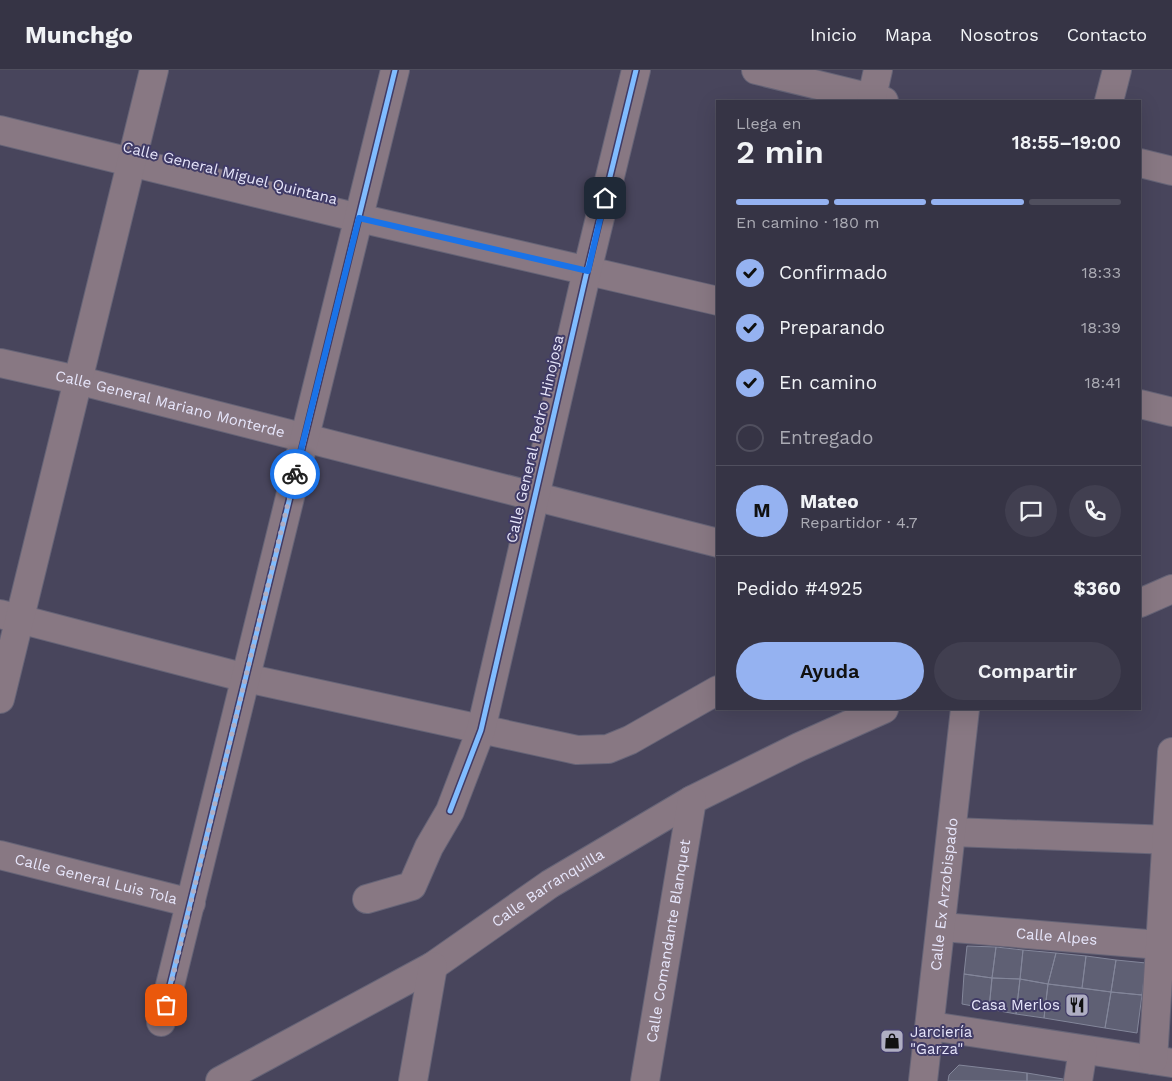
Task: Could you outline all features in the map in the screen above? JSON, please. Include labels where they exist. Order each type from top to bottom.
[{"type":"street","points":[[0,699],[10,617],[77,380],[154,70]]},
{"type":"street","points":[[161,1022],[395,70]]},
{"type":"street","name":"Calle General Pedro Hinojosa","points":[[367,899],[412,886],[429,847],[450,811],[481,730],[636,70]]},
{"type":"street","points":[[756,70],[876,100],[878,70]]},
{"type":"street","points":[[1109,100],[1117,70]]},
{"type":"street","name":"Calle General Miguel Quintana","points":[[0,130],[359,218],[716,301]]},
{"type":"street","points":[[1141,163],[1172,171]]},
{"type":"street","name":"Calle General Mariano Monterde","points":[[0,363],[77,380],[716,542]]},
{"type":"street","points":[[1141,404],[1172,412]]},
{"type":"street","points":[[1141,603],[1172,589]]},
{"type":"street","points":[[10,617],[246,678],[577,750],[608,749],[630,740],[716,691]]},
{"type":"street","name":"Calle Barranquilla","points":[[220,1081],[432,966],[550,884],[692,800],[799,747],[882,710]]},
{"type":"street","name":"Calle Ex Arzobispado","points":[[924,1081],[965,710]]},
{"type":"street","points":[[931,1026],[1162,1062],[1172,752]]},
{"type":"street","name":"Calle Comandante Blanquet","points":[[645,1081],[692,800]]},
{"type":"street","points":[[952,832],[1169,840]]},
{"type":"street","name":"Calle General Luis Tola","points":[[0,855],[191,903]]},
{"type":"street","name":"Calle Alpes","points":[[942,928],[1166,946]]},
{"type":"street","points":[[413,1081],[432,966]]},
{"type":"street","points":[[1078,1081],[1083,1050]]},
{"type":"building","points":[[967,946],[996,947],[992,978],[964,974]]},
{"type":"building","points":[[996,947],[1023,950],[1020,979],[992,978]]},
{"type":"building","points":[[1023,950],[1056,953],[1048,984],[1020,979]]},
{"type":"building","points":[[1056,953],[1086,956],[1082,988],[1048,984]]},
{"type":"building","points":[[1086,956],[1116,960],[1111,992],[1082,988]]},
{"type":"building","points":[[1116,960],[1146,963],[1142,995],[1111,992]]},
{"type":"building","points":[[964,974],[992,978],[989,1009],[962,1004]]},
{"type":"building","points":[[992,978],[1020,979],[1016,1014],[989,1009]]},
{"type":"building","points":[[1020,979],[1048,984],[1044,1018],[1016,1014]]},
{"type":"building","name":"Casa Merlos","points":[[1048,984],[1111,992],[1105,1028],[1044,1018]]},
{"type":"building","points":[[1111,992],[1142,995],[1137,1033],[1105,1028]]},
{"type":"building","points":[[959,1065],[1027,1073],[1027,1081],[948,1081],[949,1075]]},
{"type":"building","points":[[1027,1073],[1069,1080],[1069,1081],[1027,1081]]},
{"type":"cycle path","points":[[161,1022],[395,70]]},
{"type":"cycle path","points":[[450,811],[481,730],[587,271],[636,70]]},
{"type":"way so far","points":[[166,1005],[295,474]]},
{"type":"place","name":"Casa Merlos","points":[[1077,1005]]},
{"type":"place","name":"Jarciería \"Garza\"","points":[[892,1041]]},
{"type":"route","points":[[295,474],[359,218],[588,271],[605,198]]}]
